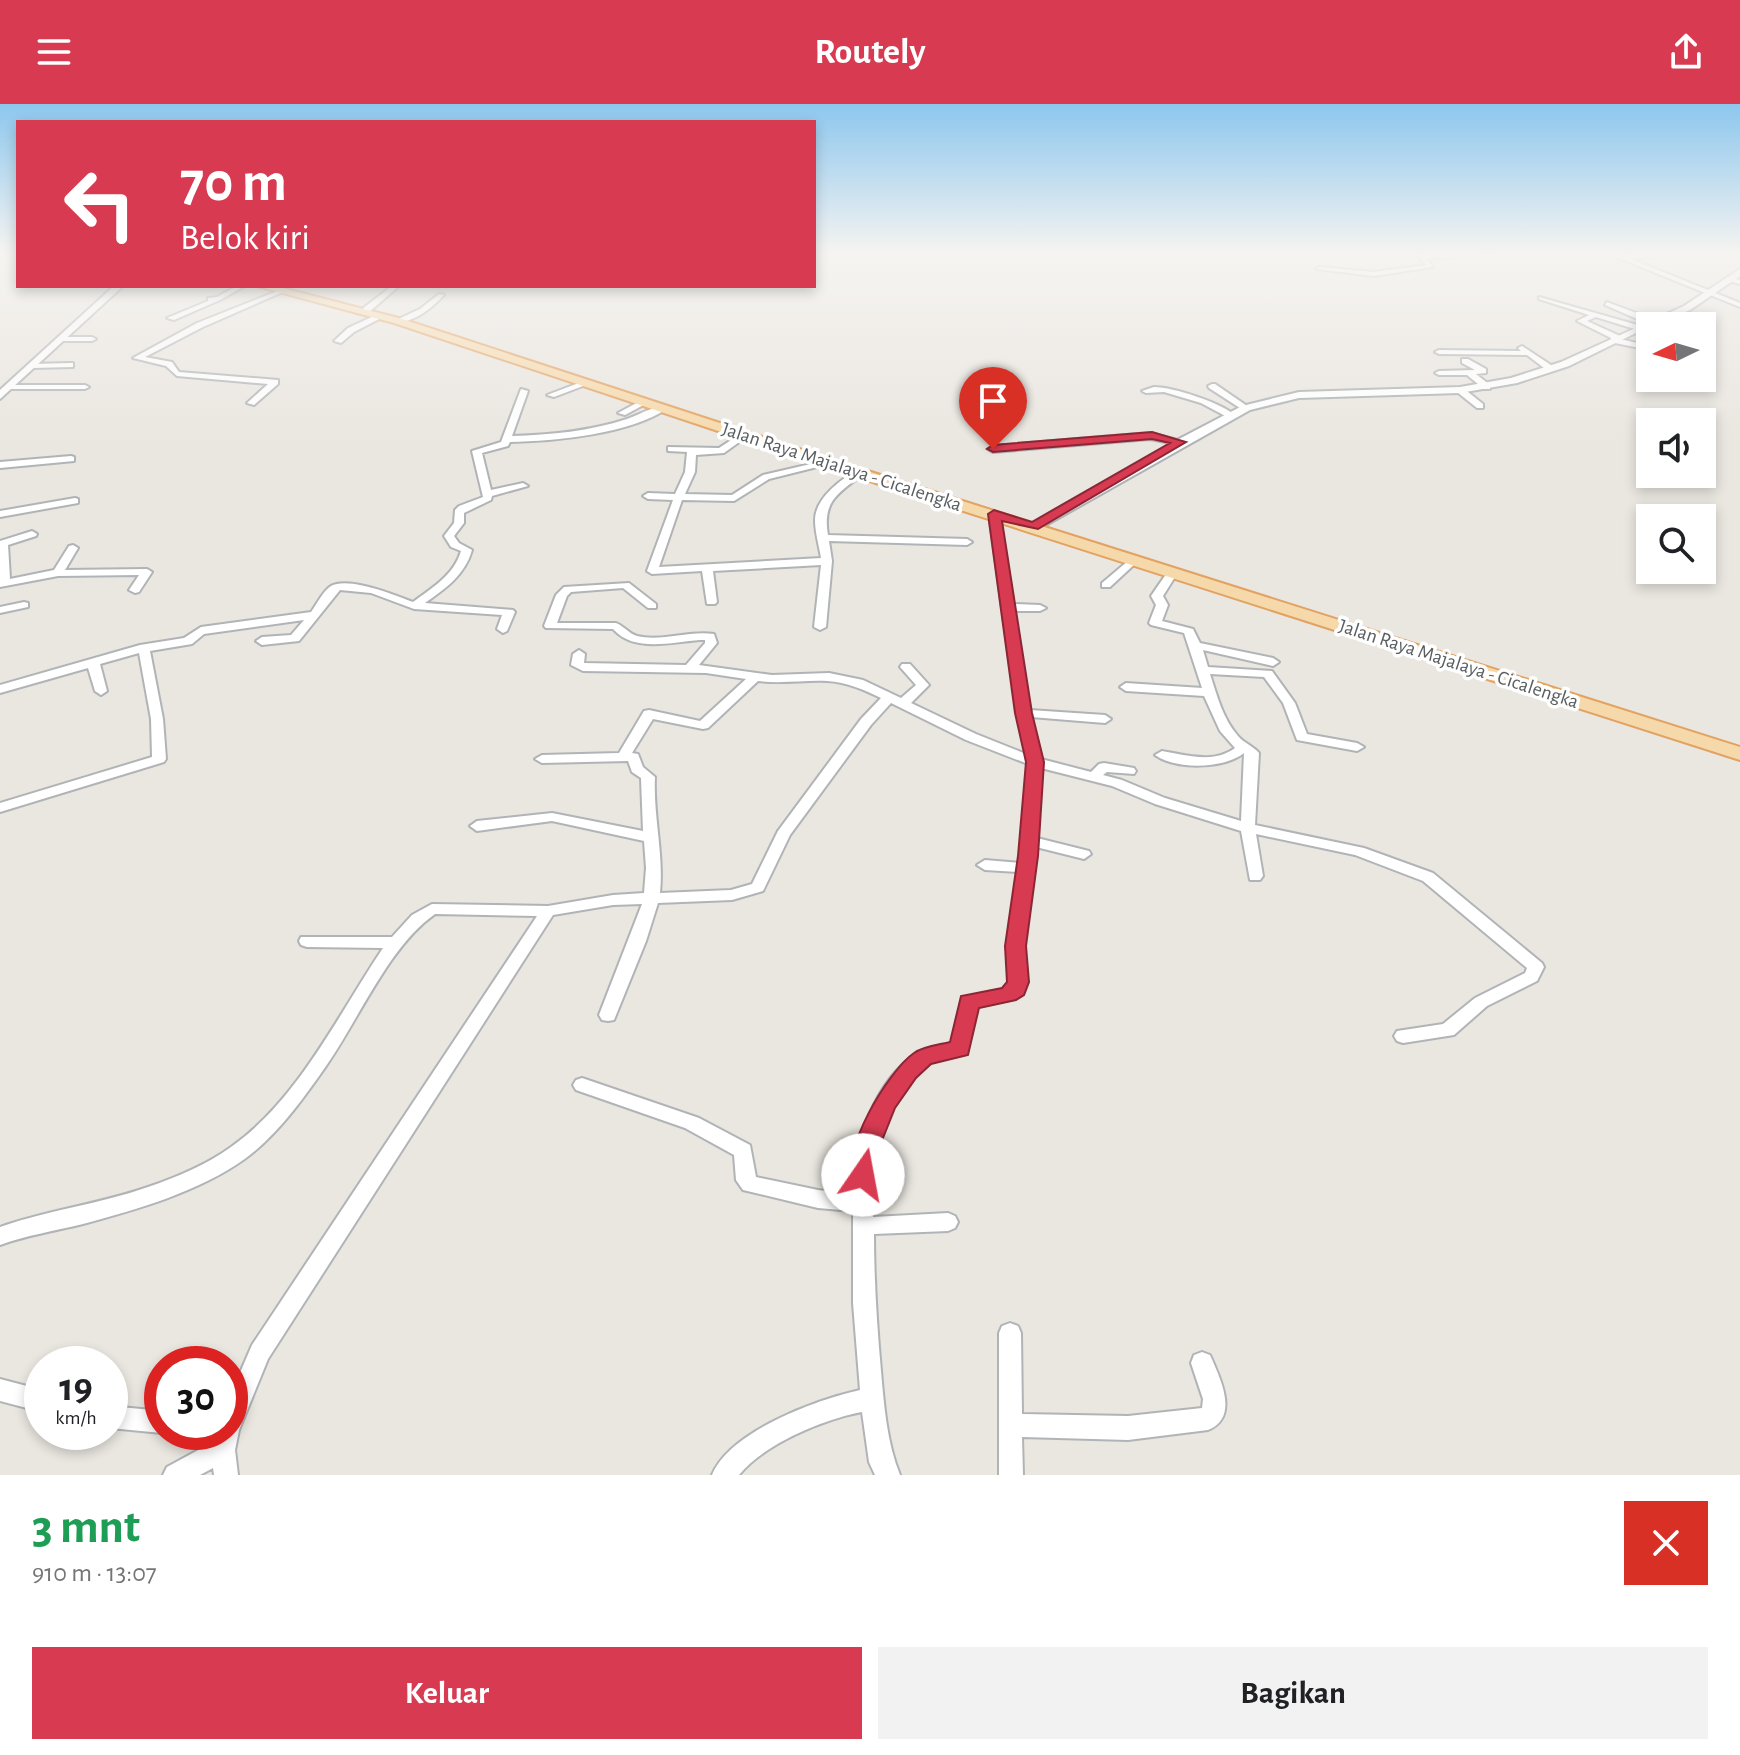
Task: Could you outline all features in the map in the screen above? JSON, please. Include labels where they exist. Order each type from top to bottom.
[{"type":"main road","name":"Jalan Raya Majalaya - Cicalengka","points":[[381,316],[828,463],[1034,526],[1740,754]]},
{"type":"street","points":[[0,396],[86,316]]},
{"type":"street","points":[[171,318],[176,316]]},
{"type":"street","points":[[222,316],[137,358],[165,363],[177,374],[275,382],[251,403]]},
{"type":"street","points":[[338,341],[351,330],[381,316]]},
{"type":"street","points":[[398,321],[411,316]]},
{"type":"street","points":[[1593,316],[1581,321],[1615,339],[1636,344]]},
{"type":"street","points":[[1598,316],[1636,327]]},
{"type":"street","points":[[1034,526],[1246,408],[1299,395],[1487,387],[1551,369],[1636,329]]},
{"type":"street","points":[[61,339],[92,339]]},
{"type":"street","points":[[1439,352],[1525,350],[1551,369]]},
{"type":"street","points":[[1439,373],[1483,371],[1465,361]]},
{"type":"street","points":[[32,366],[70,365]]},
{"type":"street","points":[[1469,373],[1487,387]]},
{"type":"street","points":[[551,395],[587,383]]},
{"type":"street","points":[[1212,386],[1246,408]]},
{"type":"street","points":[[10,387],[85,387]]},
{"type":"street","points":[[1146,391],[1168,389],[1180,396],[1207,400],[1232,416]]},
{"type":"street","points":[[1460,390],[1480,406]]},
{"type":"street","points":[[414,606],[457,572],[468,551],[452,542],[450,532],[459,523],[463,508],[485,501],[487,494],[477,451],[502,446],[508,439],[524,391]]},
{"type":"street","points":[[622,413],[645,402]]},
{"type":"street","points":[[508,439],[582,433],[632,421],[664,408]]},
{"type":"street","points":[[715,462],[721,451],[745,435]]},
{"type":"street","points":[[993,449],[1152,435],[1181,442]]},
{"type":"street","points":[[671,449],[721,451]]},
{"type":"street","points":[[692,452],[690,472],[670,516],[652,571],[827,561]]},
{"type":"street","points":[[0,465],[71,459]]},
{"type":"street","points":[[648,496],[734,498],[743,488],[759,479],[828,463]]},
{"type":"street","points":[[820,627],[827,561],[820,520],[823,506],[830,496],[860,472]]},
{"type":"street","points":[[487,494],[523,486]]},
{"type":"street","points":[[0,514],[75,501]]},
{"type":"street","points":[[888,1475],[881,1462],[872,1399],[864,1303],[863,1175],[870,1138],[884,1103],[916,1062],[960,1049],[969,1002],[1008,995],[1016,989],[1019,976],[1015,946],[1027,868],[1035,762],[1024,713],[994,514]]},
{"type":"street","points":[[32,534],[3,543],[2,583],[58,573],[147,572],[135,590]]},
{"type":"street","points":[[822,538],[880,536],[967,542]]},
{"type":"street","points":[[58,573],[73,548]]},
{"type":"street","points":[[1106,585],[1134,559]]},
{"type":"street","points":[[707,568],[711,602]]},
{"type":"street","points":[[1173,572],[1157,596],[1162,605],[1155,623],[1189,631],[1207,692],[1222,722],[1244,747],[1251,750],[1248,828],[1255,876]]},
{"type":"street","points":[[652,606],[625,585],[568,589],[562,595],[550,626],[616,626],[623,635],[652,641],[676,641],[700,635],[710,637],[711,643],[689,669]]},
{"type":"street","points":[[262,641],[295,638],[333,589],[339,587],[373,590],[414,606],[506,611],[509,612],[503,629]]},
{"type":"street","points":[[0,610],[24,605]]},
{"type":"street","points":[[1007,607],[1040,608]]},
{"type":"street","points":[[0,689],[144,648],[188,641],[206,630],[315,615]]},
{"type":"street","points":[[1195,645],[1273,662]]},
{"type":"street","points":[[0,808],[159,759],[157,719],[144,648]]},
{"type":"street","points":[[579,654],[577,665],[583,667],[829,677],[859,683],[999,750],[1094,777],[1248,828],[1359,851],[1417,872],[1438,883],[1536,967],[1531,977],[1481,1002],[1448,1030],[1403,1036]]},
{"type":"street","points":[[93,663],[101,691]]},
{"type":"street","points":[[0,1236],[133,1199],[231,1158],[253,1141],[274,1118],[337,1037],[397,943],[415,922],[432,909],[548,911],[586,903],[732,895],[758,887],[783,834],[866,722],[923,685],[906,667]]},
{"type":"street","points":[[1202,670],[1268,674],[1289,703],[1302,737],[1357,747]]},
{"type":"street","points":[[623,757],[649,714],[703,725],[756,676]]},
{"type":"street","points":[[1126,687],[1207,692]]},
{"type":"street","points":[[1024,713],[1105,719]]},
{"type":"street","points":[[1162,755],[1216,763],[1234,757],[1244,747]]},
{"type":"street","points":[[542,759],[635,759],[637,769],[648,777],[646,796],[652,838],[651,900],[608,1015]]},
{"type":"street","points":[[1094,777],[1104,767],[1129,771]]},
{"type":"street","points":[[477,826],[552,817],[652,838]]},
{"type":"street","points":[[1029,841],[1084,854]]},
{"type":"street","points":[[985,865],[1027,868]]},
{"type":"street","points":[[248,1381],[260,1352],[548,911]]},
{"type":"street","points":[[307,941],[397,943]]},
{"type":"street","points":[[582,1085],[692,1123],[732,1143],[743,1151],[746,1180],[750,1184],[818,1199],[863,1203]]},
{"type":"street","points":[[863,1226],[948,1222]]},
{"type":"street","points":[[1010,1333],[1011,1475]]},
{"type":"street","points":[[1012,1425],[1128,1428],[1208,1419],[1214,1412],[1214,1399],[1202,1363]]},
{"type":"street","points":[[3,1395],[24,1398]]},
{"type":"street","points":[[724,1475],[739,1457],[795,1426],[841,1404],[872,1399]]},
{"type":"street","points":[[175,1475],[212,1450]]},
{"type":"street","points":[[226,1450],[226,1475]]},
{"type":"route","points":[[863,1175],[870,1138],[884,1103],[907,1072],[924,1057],[960,1049],[965,1009],[969,1002],[1013,993],[1018,982],[1015,946],[1028,856],[1035,762],[1024,713],[994,514],[1034,526],[1181,442],[1152,435],[993,449]]}]
